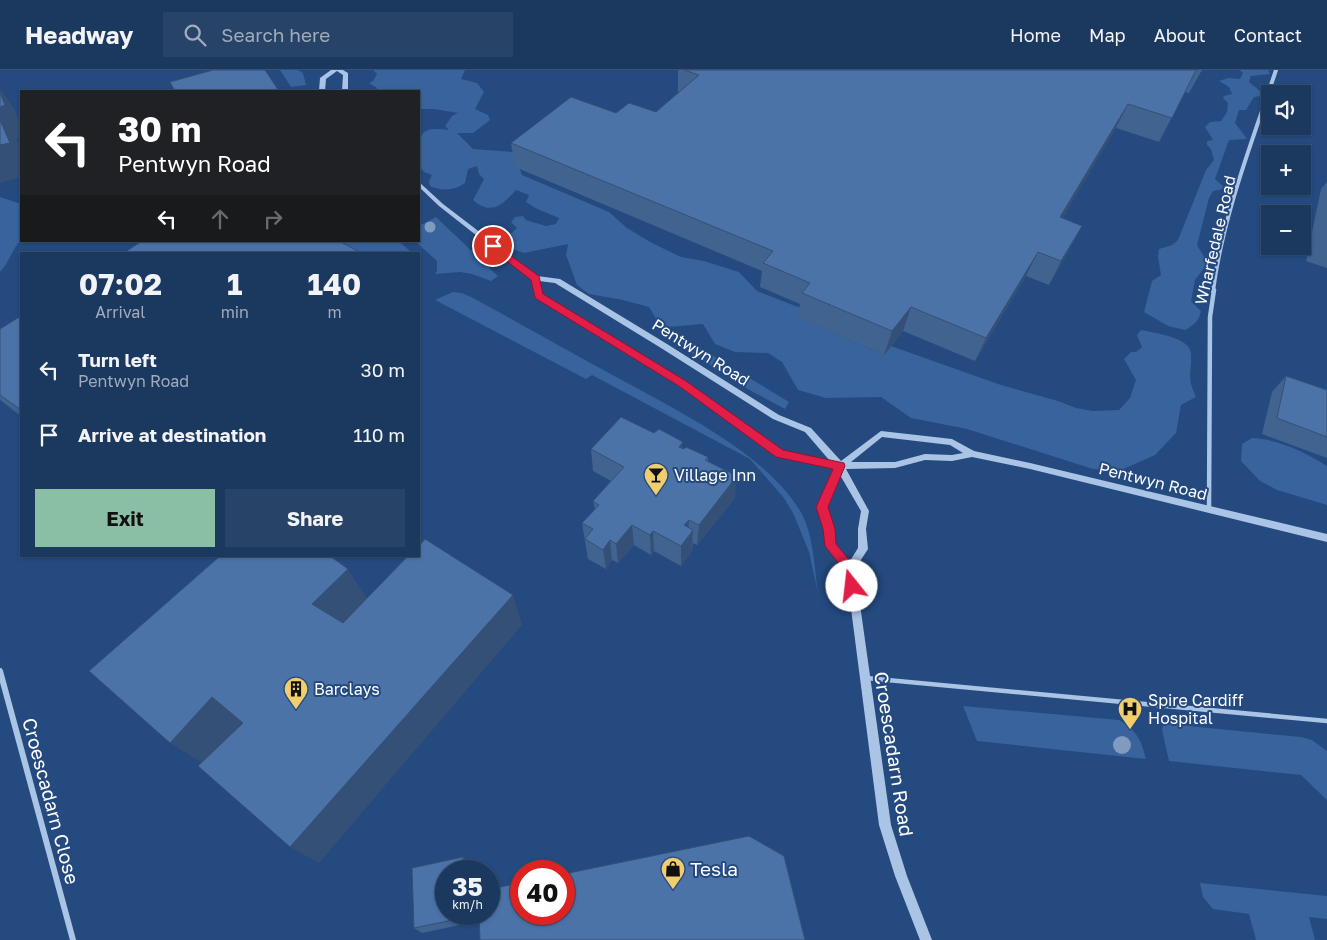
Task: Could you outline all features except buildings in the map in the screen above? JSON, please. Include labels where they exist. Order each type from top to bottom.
[{"type":"street","points":[[322,90],[323,78],[335,70]]},
{"type":"street","points":[[340,70],[346,74],[345,90]]},
{"type":"street","name":"Wharfedale Road","points":[[1209,510],[1210,317],[1212,298],[1231,214],[1276,70]]},
{"type":"street","name":"Pentwyn Road","points":[[420,185],[446,209],[535,278],[556,281],[664,346],[776,417],[808,430],[840,466]]},
{"type":"street","name":"Pentwyn Road","points":[[535,278],[539,295],[682,384],[780,454],[840,466],[895,465],[925,457],[952,458],[972,454]]},
{"type":"street","name":"Pentwyn Road","points":[[840,466],[881,434],[952,442],[972,454],[1030,466],[1327,538]]},
{"type":"street","points":[[840,466],[865,511],[862,529],[863,549],[850,568],[830,546],[829,529],[822,507],[840,466]]},
{"type":"street","name":"Croescadarn Road","points":[[850,568],[885,825],[901,876],[926,940]]},
{"type":"street","name":"Croescadarn Close","points":[[0,671],[73,940]]},
{"type":"lane","points":[[864,678],[1327,721]]},
{"type":"shaded area","points":[[280,70],[298,70],[303,73],[306,85],[291,87]]},
{"type":"shaded area","points":[[373,70],[465,70],[461,79],[477,83],[484,92],[475,109],[488,115],[490,120],[473,133],[457,133],[473,149],[513,152],[522,175],[609,212],[627,228],[681,257],[704,261],[739,272],[757,291],[803,309],[798,317],[884,355],[891,346],[1001,385],[1076,408],[1093,411],[1119,410],[1130,398],[1136,380],[1124,359],[1131,352],[1136,352],[1142,347],[1137,335],[1141,330],[1163,334],[1179,340],[1189,348],[1191,354],[1190,379],[1196,397],[1181,405],[1176,433],[1155,455],[1119,471],[1093,469],[967,429],[911,418],[881,397],[826,398],[798,390],[782,362],[768,353],[735,352],[715,344],[703,324],[668,327],[657,320],[649,307],[589,294],[577,285],[566,255],[568,244],[524,253],[513,249],[509,236],[517,228],[511,222],[515,217],[523,216],[526,220],[546,226],[556,224],[559,218],[526,202],[529,195],[516,190],[496,207],[491,208],[479,205],[473,200],[484,179],[479,174],[477,166],[468,169],[465,183],[457,188],[439,189],[430,186],[429,181],[432,175],[424,172],[420,167],[421,136],[430,130],[449,130],[445,126],[452,116],[458,113],[420,109],[420,90],[376,90],[377,88],[369,83],[373,81],[377,74]]},
{"type":"shaded area","points":[[1240,70],[1268,70],[1270,74],[1251,76],[1249,82],[1260,91],[1260,96],[1254,97],[1246,110],[1239,110],[1235,123],[1247,139],[1229,140],[1215,179],[1224,187],[1213,191],[1209,198],[1197,245],[1208,263],[1195,280],[1191,301],[1201,311],[1199,317],[1185,330],[1168,326],[1144,312],[1152,281],[1161,275],[1158,257],[1159,249],[1172,245],[1178,240],[1206,170],[1214,160],[1211,149],[1207,145],[1207,141],[1213,140],[1205,127],[1210,122],[1221,121],[1227,112],[1228,103],[1223,98],[1232,94],[1229,87],[1219,81],[1228,78],[1240,79],[1243,73]]},
{"type":"shaded area","points":[[0,197],[20,204],[20,241],[0,272]]},
{"type":"shaded area","points":[[436,217],[498,276],[491,281],[460,272],[435,274],[437,271],[437,261],[416,242],[420,242],[420,225]]},
{"type":"shaded area","points":[[337,242],[400,242],[411,252],[354,252]]},
{"type":"shaded area","points":[[453,292],[471,297],[693,419],[742,451],[764,469],[783,488],[804,518],[811,539],[818,593],[809,552],[794,515],[784,498],[750,459],[592,375],[586,379],[435,300]]},
{"type":"shaded area","points":[[678,339],[697,346],[789,402],[785,409],[753,392],[674,342]]},
{"type":"shaded area","points":[[1252,438],[1272,441],[1291,447],[1327,466],[1327,505],[1277,490],[1260,481],[1241,461],[1242,444]]},
{"type":"shaded area","points":[[963,706],[1119,720],[1137,736],[1146,759],[977,741]]},
{"type":"shaded area","points":[[1168,724],[1301,737],[1312,740],[1327,751],[1327,800],[1301,775],[1169,761],[1162,730],[1163,726]]},
{"type":"shaded area","points":[[1200,883],[1327,896],[1327,919],[1309,917],[1315,940],[1256,940],[1249,914],[1213,909],[1203,897]]},
{"type":"place","name":"Village Inn","points":[[656,496]]},
{"type":"place","name":"Barclays","points":[[296,710]]},
{"type":"place","name":"Spire Cardiff Hospital","points":[[1130,730]]},
{"type":"place","name":"Tesla","points":[[673,890]]},
{"type":"route","points":[[493,246],[535,278],[539,295],[682,384],[780,454],[840,466],[822,507],[829,529],[830,546],[850,568],[852,586]]}]
